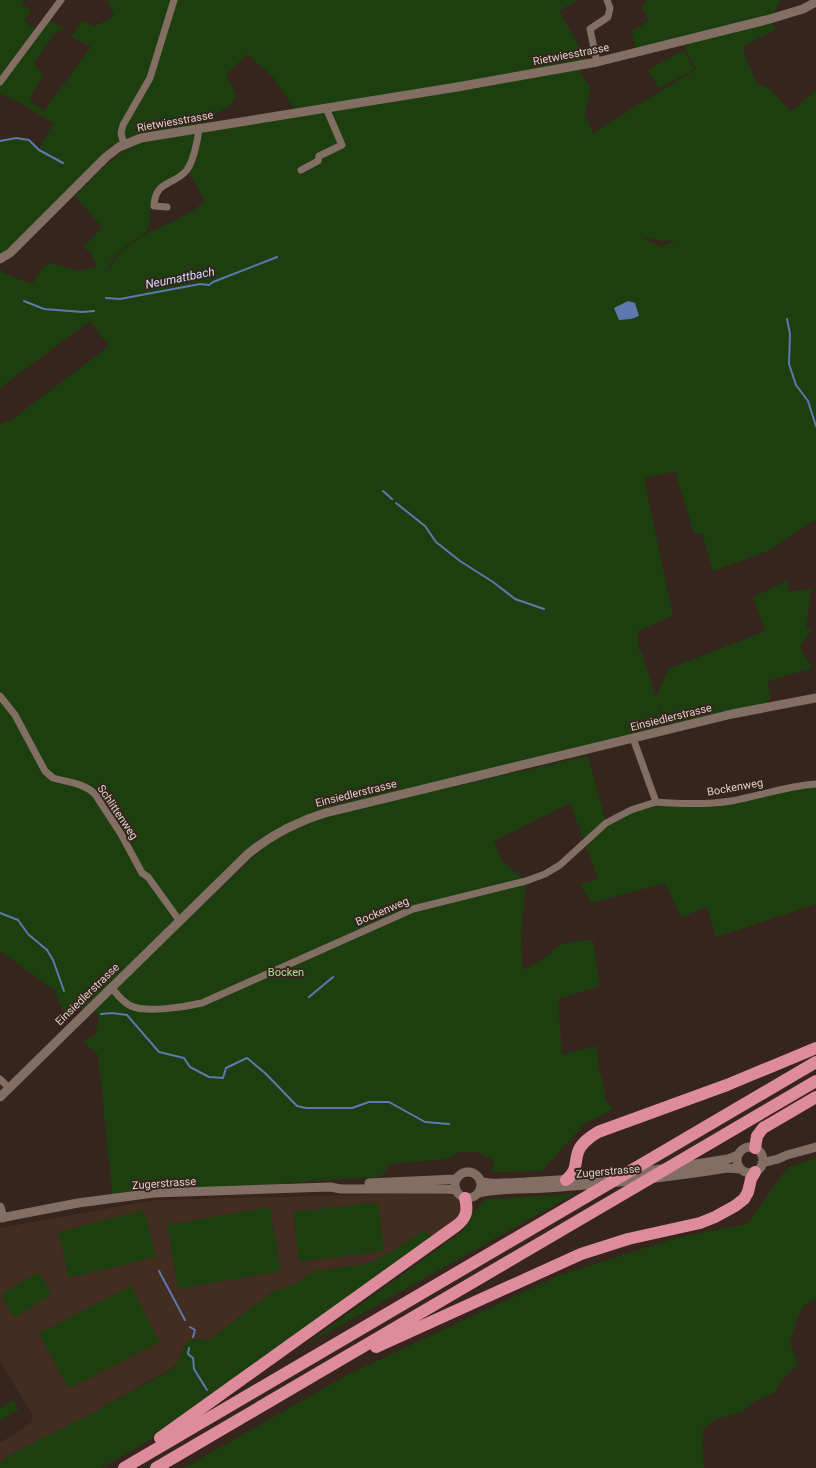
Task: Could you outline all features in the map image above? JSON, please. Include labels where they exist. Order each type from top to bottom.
[{"type":"highway","points":[[566,1180],[576,1169],[578,1154],[583,1144],[598,1132],[717,1089],[816,1048]]},
{"type":"highway","points":[[124,1468],[816,1062]]},
{"type":"highway","points":[[156,1468],[816,1081]]},
{"type":"highway","points":[[314,1375],[581,1254],[628,1239],[700,1223],[735,1206],[744,1199],[748,1192],[751,1179],[759,1160],[757,1136],[764,1128],[816,1097]]},
{"type":"highway","points":[[118,1468],[456,1226],[466,1215],[467,1208],[461,1194]]},
{"type":"main road","name":"Rietwiesstrasse","points":[[0,259],[14,249],[99,163],[114,150],[124,144],[152,135],[554,71],[762,22],[803,9],[816,2]]},
{"type":"main road","name":"Einsiedlerstrasse","points":[[0,1096],[243,859],[259,845],[284,829],[325,813],[732,714],[816,698]]},
{"type":"main road","name":"Zugerstrasse","points":[[330,1187],[341,1184],[452,1181],[462,1174],[469,1172],[476,1175],[480,1181],[497,1183],[566,1180],[617,1175],[728,1159],[738,1155],[747,1147],[759,1160]]},
{"type":"main road","name":"Zugerstrasse","points":[[1,1218],[78,1204],[154,1193],[330,1187],[341,1189],[446,1189],[471,1197],[478,1193],[627,1182],[727,1168],[740,1169],[747,1172],[759,1160],[778,1159],[816,1147]]},
{"type":"main road","points":[[738,1155],[737,1162],[740,1169]]},
{"type":"main road","points":[[456,1179],[455,1187],[461,1194]]},
{"type":"main road","points":[[478,1193],[480,1181]]},
{"type":"main road","points":[[0,1207],[1,1218]]},
{"type":"street","points":[[0,82],[61,0]]},
{"type":"street","points":[[124,144],[121,133],[122,125],[150,78],[174,0]]},
{"type":"street","points":[[597,62],[590,29],[608,17],[610,8],[607,0]]},
{"type":"street","points":[[301,170],[318,161],[320,156],[342,145],[326,108]]},
{"type":"street","points":[[166,207],[154,206],[154,196],[159,188],[188,169],[198,141],[199,128]]},
{"type":"street","name":"Schlittenweg","points":[[0,696],[15,715],[44,771],[53,778],[83,786],[94,794],[121,834],[142,873],[148,877],[180,920]]},
{"type":"street","points":[[633,738],[656,802]]},
{"type":"street","name":"Bockenweg","points":[[111,987],[124,1002],[132,1007],[140,1009],[190,1006],[413,909],[526,881],[545,874],[560,865],[606,823],[631,810],[656,802],[708,804],[730,801],[816,784]]},
{"type":"street","points":[[0,1079],[8,1088]]},
{"type":"shaded area","points":[[445,1192],[457,1198],[462,1205],[459,1217],[434,1236],[389,1253],[368,1264],[315,1271],[295,1284],[272,1292],[210,1339],[188,1340],[174,1367],[85,1417],[15,1452],[0,1462],[0,1443],[31,1423],[33,1415],[0,1362],[0,1228],[155,1200]]},
{"type":"green space","points":[[0,0],[24,0],[22,4],[31,10],[24,21],[38,31],[47,19],[63,28],[62,32],[58,30],[33,63],[43,75],[29,100],[44,111],[91,47],[71,37],[82,21],[94,26],[114,15],[107,0],[578,0],[559,11],[589,64],[297,113],[272,76],[247,54],[226,75],[237,96],[229,107],[207,118],[199,126],[180,107],[197,126],[127,140],[122,134],[124,145],[0,259],[0,141],[16,138],[29,140],[39,149],[53,123],[19,102],[0,94]]},
{"type":"green space","points":[[648,0],[780,0],[770,19],[636,53],[632,31],[649,21],[641,6]]},
{"type":"green space","points":[[771,22],[776,29],[743,47],[757,84],[770,89],[791,112],[816,90],[816,520],[768,551],[713,571],[702,533],[694,534],[675,471],[644,479],[673,616],[638,631],[638,648],[642,654],[656,697],[668,669],[765,631],[753,597],[789,580],[788,592],[811,589],[806,626],[811,631],[800,647],[812,668],[768,681],[770,698],[767,704],[670,725],[665,724],[658,702],[662,724],[661,728],[358,805],[275,831],[86,1012],[78,1006],[65,1017],[54,990],[0,951],[0,424],[11,420],[109,346],[90,321],[0,388],[0,268],[3,273],[32,284],[44,266],[50,263],[78,271],[97,267],[90,251],[83,248],[102,227],[75,196],[112,160],[120,154],[145,141],[174,136],[195,134],[197,136],[186,168],[153,194],[148,227],[145,233],[119,251],[111,262],[107,270],[108,271],[120,252],[147,233],[179,219],[205,202],[189,171],[203,130],[579,69],[590,88],[585,115],[593,133],[696,69],[683,45]],"holes":[[[641,237],[663,241],[676,240],[661,247]]]},
{"type":"green space","points":[[684,50],[694,69],[659,88],[648,70]]},
{"type":"green space","name":"Bocken","points":[[588,756],[606,823],[609,824],[631,812],[658,805],[763,795],[816,786],[816,904],[716,937],[707,907],[681,917],[665,883],[591,903],[581,884],[598,879],[570,803],[494,841],[502,861],[526,881],[521,939],[523,970],[542,960],[560,945],[576,941],[593,940],[600,986],[558,999],[562,1055],[596,1046],[599,1070],[605,1090],[605,1100],[613,1109],[584,1124],[542,1171],[491,1172],[494,1161],[478,1152],[459,1152],[446,1159],[390,1164],[381,1177],[247,1187],[113,1202],[98,1055],[83,1042],[95,1035],[99,1017],[94,1009],[276,835],[333,814]]},
{"type":"green space","points":[[816,1158],[816,1299],[804,1305],[798,1316],[790,1343],[798,1364],[782,1380],[775,1392],[753,1402],[743,1412],[716,1419],[703,1429],[702,1443],[704,1468],[184,1468],[349,1374],[558,1276],[676,1238],[747,1224],[787,1168]]},
{"type":"green space","points":[[574,1194],[311,1342],[310,1341],[464,1230],[472,1213],[486,1199]]},
{"type":"green space","points":[[378,1202],[384,1251],[299,1262],[293,1212]]},
{"type":"green space","points":[[270,1207],[281,1271],[178,1289],[167,1225]]},
{"type":"green space","points":[[144,1210],[156,1257],[69,1278],[58,1232]]},
{"type":"green space","points":[[423,1231],[434,1236],[151,1439],[102,1468],[0,1468],[0,1462],[15,1452],[85,1417],[174,1368],[188,1340],[210,1339],[272,1292],[295,1284],[315,1271],[368,1264],[389,1253]]},
{"type":"green space","points":[[38,1272],[52,1294],[14,1318],[1,1295]]},
{"type":"green space","points":[[131,1286],[160,1342],[68,1389],[39,1333]]},
{"type":"green space","points":[[13,1400],[19,1409],[0,1421],[0,1408]]},
{"type":"water","points":[[628,301],[635,303],[639,316],[631,319],[619,320],[614,308]]},
{"type":"waterway","points":[[0,141],[16,138],[29,140],[39,150],[63,163]]},
{"type":"waterway","name":"Neumattbach","points":[[106,298],[120,299],[200,284],[209,285],[213,282],[277,257]]},
{"type":"waterway","name":"Neumattbach","points":[[24,301],[44,309],[82,312],[94,311]]},
{"type":"waterway","points":[[787,319],[790,334],[789,364],[796,385],[808,401],[816,426]]},
{"type":"waterway","points":[[383,491],[392,499]]},
{"type":"waterway","points":[[396,503],[425,526],[436,542],[460,561],[493,582],[515,599],[544,609]]},
{"type":"waterway","points":[[0,913],[18,920],[28,934],[47,950],[53,960],[64,991]]},
{"type":"waterway","points":[[309,997],[333,977]]},
{"type":"waterway","points":[[101,1014],[112,1013],[127,1015],[159,1052],[184,1058],[190,1067],[209,1077],[223,1078],[226,1068],[247,1058],[265,1073],[297,1106],[306,1108],[352,1108],[369,1102],[389,1102],[425,1122],[449,1124]]},
{"type":"waterway","points":[[159,1271],[185,1320]]},
{"type":"waterway","points":[[190,1327],[195,1330],[193,1337]]},
{"type":"waterway","points":[[189,1348],[188,1354],[193,1358],[194,1369],[207,1390]]}]
